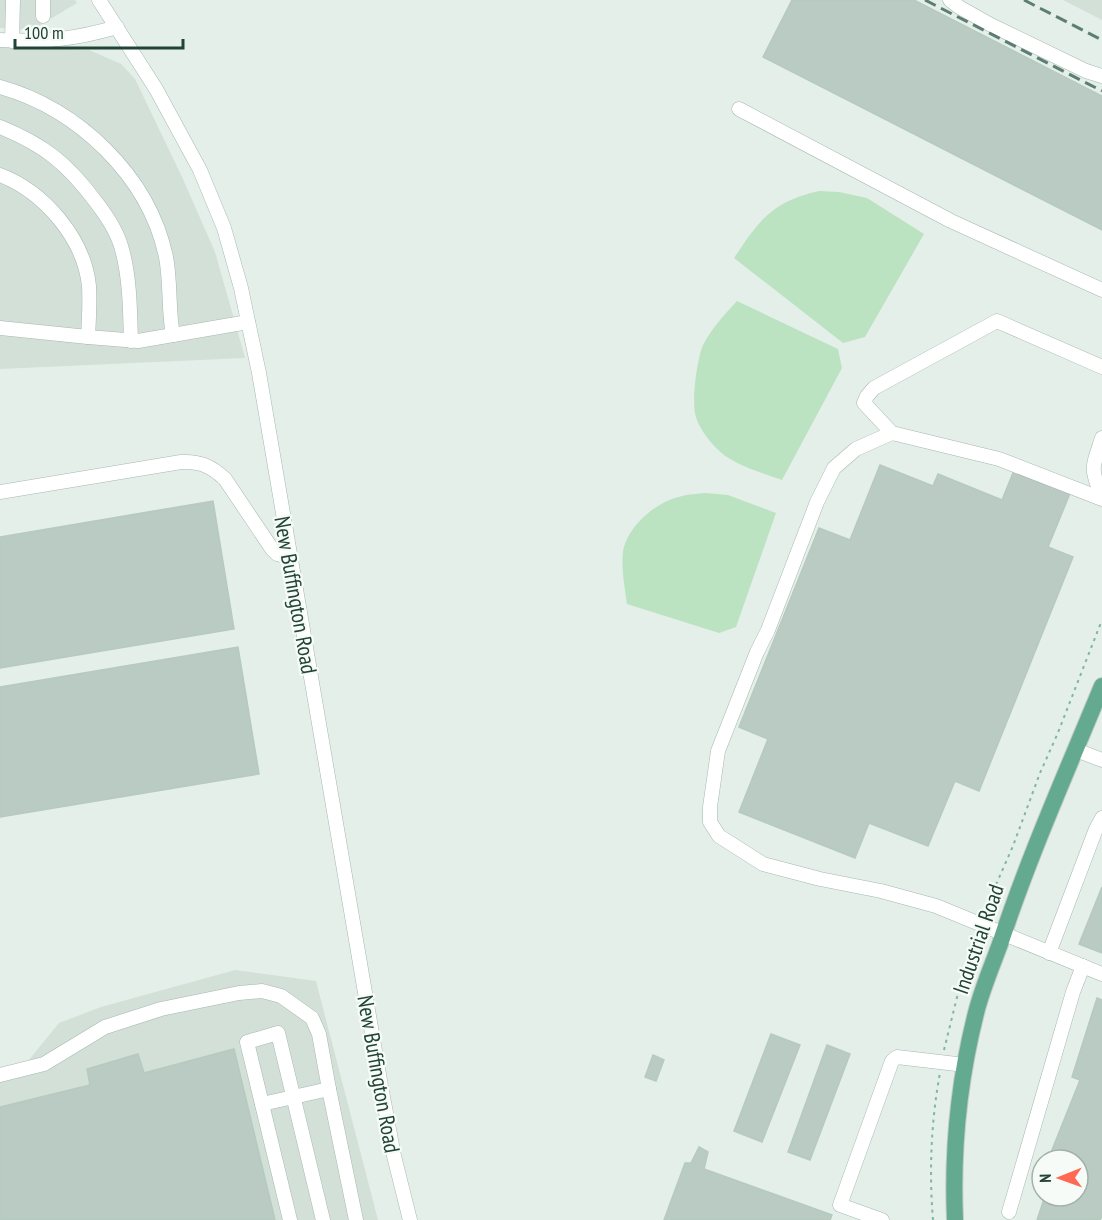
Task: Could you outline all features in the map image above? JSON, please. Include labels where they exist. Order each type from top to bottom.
[{"type":"main road","name":"Industrial Road","points":[[955,1220],[955,1161],[959,1109],[965,1065],[977,1011],[1013,903],[1102,686]]},
{"type":"street","points":[[13,0],[6,41],[44,42],[83,37],[117,27]]},
{"type":"street","points":[[43,0],[43,16]]},
{"type":"street","name":"New Buffington Road","points":[[99,0],[156,89],[200,170],[224,228],[241,288],[259,373],[381,1086],[394,1156],[410,1220]]},
{"type":"street","points":[[950,0],[958,7],[991,25],[1086,71],[1102,76]]},
{"type":"street","points":[[0,87],[37,100],[79,126],[117,162],[135,186],[158,231],[166,256],[173,335]]},
{"type":"street","points":[[739,109],[951,221],[1102,290]]},
{"type":"street","points":[[0,127],[25,138],[56,157],[78,177],[109,219],[120,244],[127,274],[131,341]]},
{"type":"street","points":[[0,175],[14,180],[47,206],[72,238],[88,284],[88,337]]},
{"type":"street","points":[[1102,367],[997,321],[874,388],[864,403],[892,433],[999,459],[1102,498]]},
{"type":"street","points":[[0,328],[131,341],[248,322]]},
{"type":"street","points":[[892,433],[856,449],[834,468],[817,502],[718,751],[710,822],[719,836],[763,864],[936,906],[1102,974]]},
{"type":"street","points":[[1102,438],[1092,474],[1102,498]]},
{"type":"street","points":[[0,492],[194,461],[215,469],[225,479],[272,549],[277,554],[289,557]]},
{"type":"street","points":[[1076,750],[1102,760]]},
{"type":"street","points":[[1049,953],[1102,818]]},
{"type":"street","points":[[1009,1212],[1073,992],[1083,966]]},
{"type":"street","points":[[0,1075],[44,1064],[105,1027],[161,1009],[238,993],[262,991],[281,996],[312,1018],[320,1034],[356,1220]]},
{"type":"street","points":[[290,1220],[247,1042],[278,1034],[323,1220]]},
{"type":"street","points":[[882,1220],[840,1205],[892,1061],[897,1057],[965,1065]]},
{"type":"street","points":[[262,1104],[329,1089]]},
{"type":"shaded area","points":[[0,0],[75,0],[77,3],[32,30],[0,28]]},
{"type":"shaded area","points":[[1063,0],[1102,0],[1102,20]]},
{"type":"shaded area","points":[[0,47],[89,50],[121,64],[135,79],[215,252],[245,358],[0,369]]},
{"type":"shaded area","points":[[235,970],[316,981],[378,1220],[0,1220],[0,1068],[28,1061],[59,1023],[101,1007]]},
{"type":"green space","points":[[819,191],[839,192],[867,198],[924,234],[865,337],[843,343],[734,258],[769,214],[803,195]]},
{"type":"green space","points":[[737,301],[838,349],[842,368],[782,480],[727,457],[708,439],[696,417],[695,381],[703,345],[714,327]]},
{"type":"green space","points":[[706,493],[728,495],[776,513],[736,627],[719,633],[627,604],[623,572],[623,552],[626,542],[630,533],[645,516],[672,499]]},
{"type":"building","points":[[792,0],[914,0],[1102,96],[1102,230],[763,57]]},
{"type":"building","points":[[880,465],[933,486],[938,474],[1002,500],[1015,468],[1071,491],[1048,547],[1073,557],[979,791],[955,781],[928,846],[869,823],[855,858],[739,812],[768,739],[739,727],[819,528],[850,540]]},
{"type":"building","points":[[213,501],[234,629],[0,668],[0,537]]},
{"type":"building","points":[[238,647],[259,774],[0,817],[0,687]]},
{"type":"building","points":[[1102,887],[1102,953],[1079,944]]},
{"type":"building","points":[[1097,998],[1102,1000],[1102,1216],[1100,1220],[1037,1220],[1041,1208],[1090,1208],[1090,1148],[1053,1148],[1080,1080],[1072,1077]]},
{"type":"building","points":[[771,1034],[800,1045],[762,1142],[734,1131]]},
{"type":"building","points":[[827,1045],[850,1054],[810,1160],[788,1152]]},
{"type":"building","points":[[234,1049],[275,1220],[0,1220],[0,1107],[90,1085],[87,1069],[138,1054],[144,1073]]},
{"type":"building","points":[[653,1055],[664,1060],[656,1081],[645,1077]]},
{"type":"building","points":[[699,1147],[708,1152],[704,1169],[832,1215],[830,1220],[664,1220],[685,1163],[691,1163]]},
{"type":"railway","points":[[925,0],[1102,91]]},
{"type":"railway","points":[[1024,0],[1102,40]]}]
